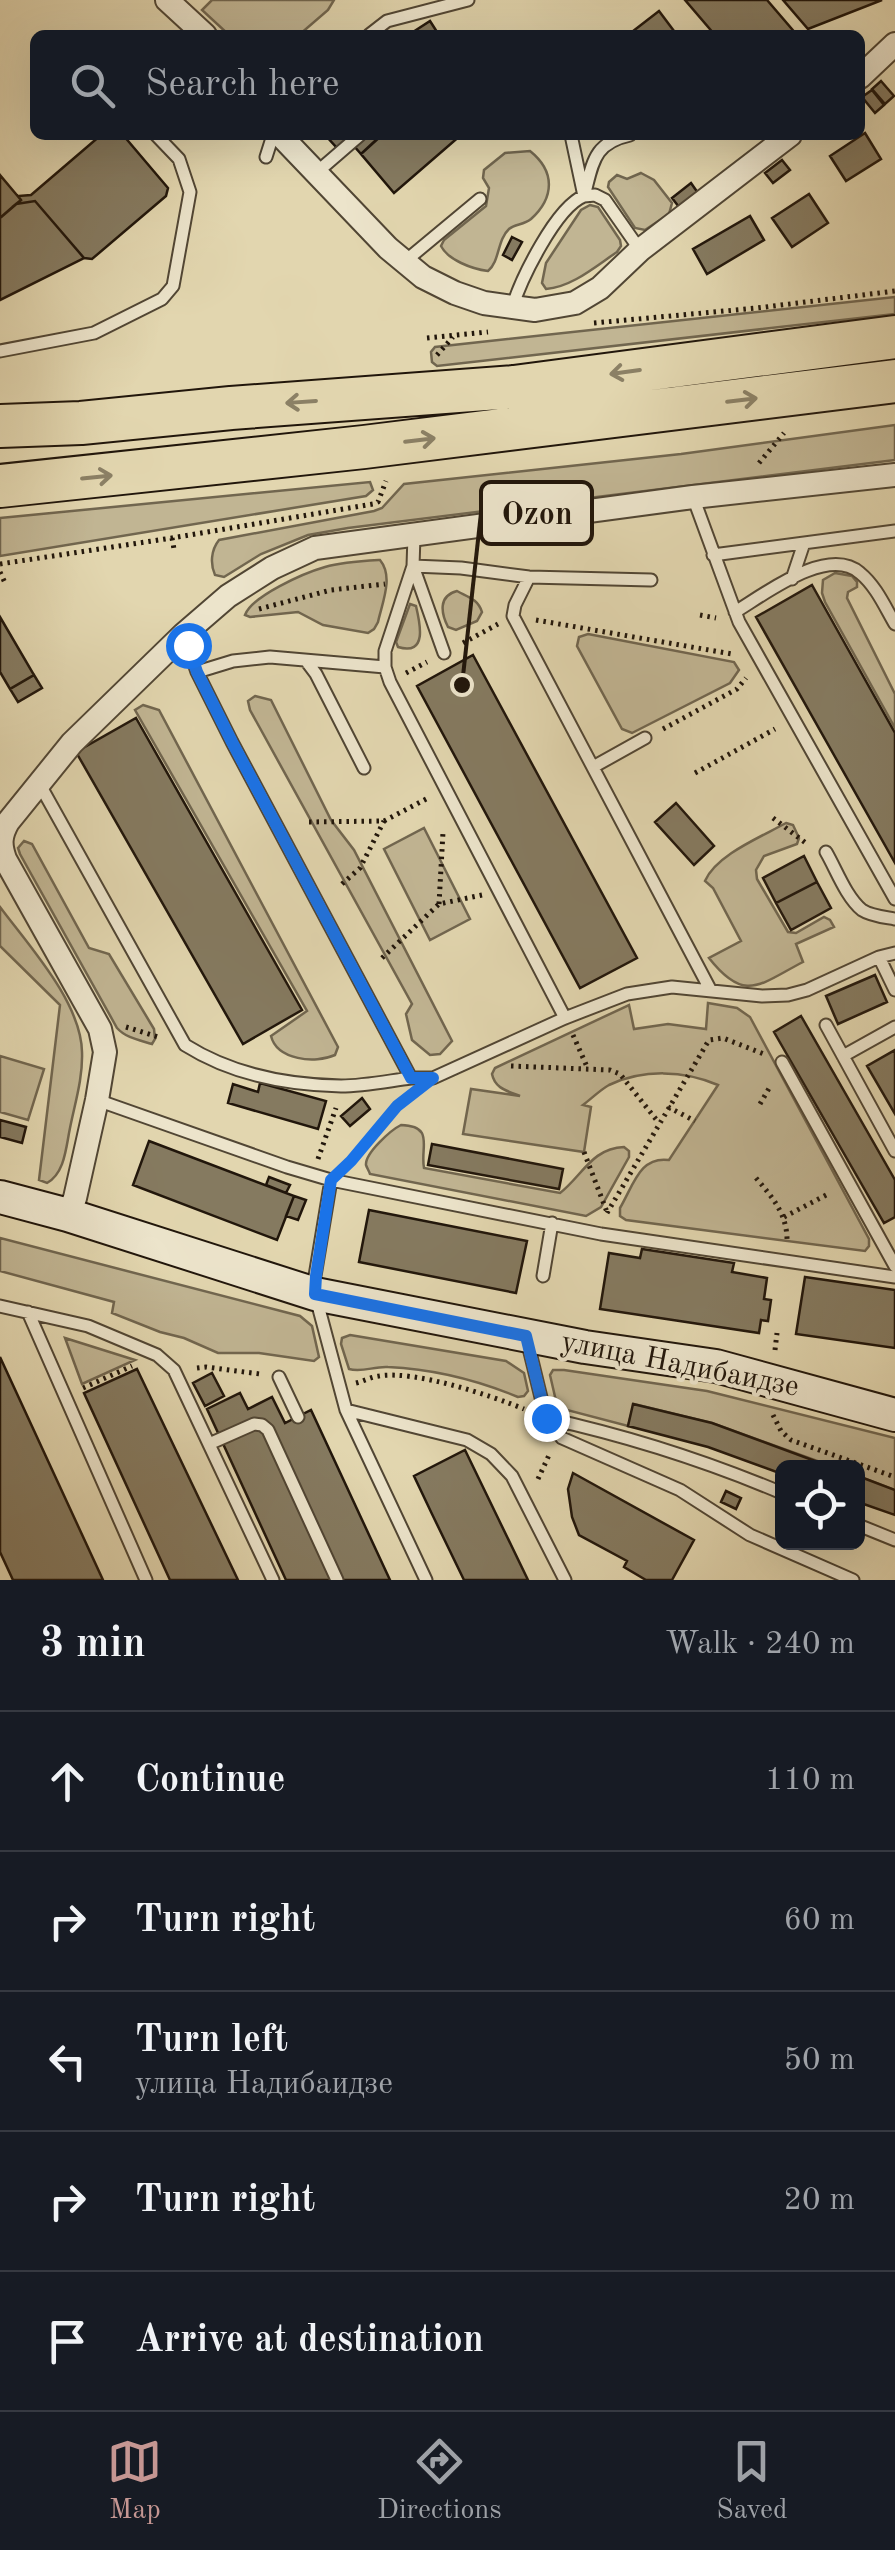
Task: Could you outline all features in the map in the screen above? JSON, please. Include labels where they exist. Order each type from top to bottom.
[{"type":"highway","points":[[0,426],[514,387],[895,336]]},
{"type":"highway","points":[[0,486],[364,448],[895,380]]},
{"type":"main road","name":"улица Надибаидзе","points":[[0,1197],[315,1294],[526,1336],[716,1366],[770,1367],[895,1414]]},
{"type":"street","points":[[167,0],[200,30]]},
{"type":"street","points":[[865,72],[895,44]]},
{"type":"street","points":[[282,140],[404,263],[423,277],[455,294],[523,309],[575,303],[600,288],[640,250],[784,140]]},
{"type":"street","points":[[68,1215],[97,1100],[105,1052],[103,1039],[5,860],[1,832],[72,743],[184,634],[242,586],[315,548],[693,497],[895,475]]},
{"type":"lane","points":[[375,30],[387,21],[468,0]]},
{"type":"lane","points":[[0,351],[94,333],[162,300],[172,286],[190,192],[178,160],[160,140]]},
{"type":"lane","points":[[266,157],[274,140]]},
{"type":"lane","points":[[316,173],[354,140]]},
{"type":"lane","points":[[571,140],[584,196]]},
{"type":"lane","points":[[584,196],[594,159],[610,140]]},
{"type":"lane","points":[[523,309],[526,272],[574,200],[596,195],[605,200],[640,250]]},
{"type":"lane","points":[[404,263],[480,199]]},
{"type":"lane","points":[[693,497],[734,612],[895,899]]},
{"type":"lane","points":[[713,555],[895,531]]},
{"type":"lane","points":[[414,536],[414,566],[444,653]]},
{"type":"lane","points":[[792,579],[804,543]]},
{"type":"lane","points":[[734,612],[815,567],[836,562],[858,570],[872,585],[895,624]]},
{"type":"lane","points":[[414,566],[530,577],[651,580]]},
{"type":"lane","points":[[414,566],[385,650],[390,682],[565,1018]]},
{"type":"lane","points":[[530,577],[515,605],[514,616],[712,991]]},
{"type":"lane","points":[[184,634],[197,672],[411,1078]]},
{"type":"lane","points":[[197,672],[233,661],[270,658],[385,667]]},
{"type":"lane","points":[[307,662],[364,768]]},
{"type":"lane","points":[[594,767],[645,738]]},
{"type":"lane","points":[[39,783],[185,1045],[210,1060],[244,1072],[344,1086],[433,1078],[627,994],[672,987],[788,995],[895,952]]},
{"type":"lane","points":[[819,850],[862,910],[895,919]]},
{"type":"lane","points":[[879,958],[895,990]]},
{"type":"lane","points":[[826,1025],[895,1151]]},
{"type":"lane","points":[[843,1056],[895,1028]]},
{"type":"lane","points":[[782,1062],[895,1266]]},
{"type":"lane","points":[[97,1100],[312,1176],[601,1234],[895,1276]]},
{"type":"lane","points":[[331,1180],[315,1294],[346,1410],[426,1580]]},
{"type":"lane","points":[[542,1276],[552,1224]]},
{"type":"lane","points":[[0,1306],[88,1326],[158,1355],[174,1370],[272,1580]]},
{"type":"lane","points":[[28,1312],[146,1580]]},
{"type":"lane","points":[[526,1336],[546,1418],[568,1442],[680,1490],[750,1535],[853,1580]]},
{"type":"lane","points":[[278,1377],[298,1417]]},
{"type":"lane","points":[[346,1410],[467,1440],[491,1454],[512,1476],[564,1580]]},
{"type":"lane","points":[[546,1418],[617,1434],[722,1468],[775,1490]]},
{"type":"lane","points":[[209,1444],[254,1424],[268,1430],[337,1580]]},
{"type":"lane","points":[[865,1528],[895,1540]]},
{"type":"path","points":[[731,310],[895,291]]},
{"type":"path","points":[[435,358],[454,335]]},
{"type":"path","points":[[734,492],[794,420]]},
{"type":"path","points":[[0,564],[374,504],[391,468]]},
{"type":"path","points":[[172,538],[174,549]]},
{"type":"path","points":[[0,572],[6,585]]},
{"type":"path","points":[[259,609],[332,590],[408,581]]},
{"type":"path","points":[[475,636],[514,616],[718,652]]},
{"type":"path","points":[[390,682],[444,653]]},
{"type":"path","points":[[645,738],[737,690],[760,659]]},
{"type":"path","points":[[695,773],[769,733]]},
{"type":"path","points":[[308,822],[384,821],[446,789]]},
{"type":"path","points":[[439,904],[446,789]]},
{"type":"path","points":[[773,818],[819,850]]},
{"type":"path","points":[[342,884],[360,868],[384,821]]},
{"type":"path","points":[[382,958],[439,904],[499,892]]},
{"type":"path","points":[[94,1018],[185,1045]]},
{"type":"path","points":[[565,1018],[588,1068]]},
{"type":"path","points":[[601,1234],[607,1212],[710,1040],[723,1038],[782,1062]]},
{"type":"path","points":[[465,1064],[610,1070],[620,1074],[659,1123]]},
{"type":"path","points":[[331,1180],[397,1106],[433,1078]]},
{"type":"path","points":[[312,1176],[344,1086]]},
{"type":"path","points":[[668,1107],[695,1121]]},
{"type":"path","points":[[584,1152],[607,1212]]},
{"type":"path","points":[[756,1178],[777,1202],[784,1217],[786,1261]]},
{"type":"path","points":[[784,1217],[850,1183]]},
{"type":"path","points":[[777,1333],[770,1367],[773,1417],[781,1430],[791,1440],[895,1477]]},
{"type":"path","points":[[76,1393],[158,1355]]},
{"type":"path","points":[[174,1370],[206,1367],[278,1377]]},
{"type":"path","points":[[339,1388],[382,1375],[411,1378],[473,1391],[546,1418]]},
{"type":"shaded area","points":[[212,0],[334,0],[305,30],[224,30],[202,10]]},
{"type":"shaded area","points":[[530,151],[548,176],[548,193],[539,211],[505,234],[488,271],[449,256],[441,246],[444,240],[486,206],[489,188],[483,178],[484,170],[505,153]]},
{"type":"shaded area","points":[[641,173],[654,180],[672,203],[669,214],[645,230],[635,228],[608,187],[617,175],[627,179]]},
{"type":"shaded area","points":[[590,205],[598,207],[621,246],[583,275],[546,289],[542,283],[546,263],[581,210]]},
{"type":"shaded area","points":[[895,297],[895,314],[437,366],[432,362],[435,347]]},
{"type":"shaded area","points":[[895,425],[895,460],[348,528],[308,535],[261,554],[224,577],[215,575],[212,566],[219,540],[374,511],[382,508],[404,484],[681,454]]},
{"type":"shaded area","points":[[370,482],[373,490],[366,496],[0,556],[0,518]]},
{"type":"shaded area","points":[[380,560],[386,574],[386,590],[378,622],[368,633],[323,625],[298,612],[245,615],[268,593],[305,574],[338,564]]},
{"type":"shaded area","points":[[835,573],[852,576],[857,582],[847,598],[895,694],[895,728],[825,602],[823,580]]},
{"type":"shaded area","points":[[457,591],[475,601],[482,612],[477,621],[456,630],[448,627],[443,606],[447,597]]},
{"type":"shaded area","points":[[410,604],[416,606],[420,636],[414,647],[408,649],[398,647],[396,642]]},
{"type":"shaded area","points":[[588,634],[734,662],[739,670],[730,683],[632,733],[622,729],[577,646],[579,637]]},
{"type":"shaded area","points":[[255,696],[271,700],[331,820],[354,850],[452,1041],[440,1054],[430,1055],[412,1040],[406,1014],[412,1004],[250,710],[248,701]]},
{"type":"shaded area","points":[[143,705],[159,710],[338,1047],[335,1055],[298,1058],[275,1044],[271,1036],[307,1011],[135,710]]},
{"type":"shaded area","points":[[786,823],[793,825],[799,838],[797,844],[764,856],[756,870],[757,879],[788,932],[796,933],[824,917],[834,927],[796,944],[803,962],[764,983],[743,985],[733,981],[709,958],[741,941],[713,888],[705,881],[729,855]]},
{"type":"shaded area","points":[[424,828],[470,919],[430,940],[384,849]]},
{"type":"shaded area","points":[[24,841],[32,844],[89,948],[109,954],[154,1029],[152,1044],[117,1028],[20,854],[18,848]]},
{"type":"shaded area","points":[[0,907],[52,975],[79,1033],[81,1071],[66,1151],[58,1173],[47,1183],[39,1180],[60,1005],[0,946]]},
{"type":"shaded area","points":[[708,1003],[737,1008],[750,1017],[869,1239],[865,1251],[626,1220],[620,1216],[620,1208],[644,1167],[669,1160],[718,1085],[705,1080],[678,1074],[649,1074],[609,1085],[583,1105],[591,1107],[584,1152],[463,1134],[471,1089],[520,1096],[496,1083],[492,1074],[495,1068],[629,1005],[634,1029],[668,1024],[706,1029]]},
{"type":"shaded area","points":[[0,1056],[44,1069],[28,1120],[0,1112]]},
{"type":"shaded area","points":[[401,1125],[412,1126],[422,1134],[424,1168],[560,1193],[604,1152],[624,1147],[629,1157],[601,1207],[586,1216],[370,1174],[366,1165],[370,1154]]},
{"type":"shaded area","points":[[0,1238],[300,1316],[312,1326],[319,1357],[314,1361],[259,1353],[218,1353],[160,1332],[112,1313],[114,1302],[0,1271]]},
{"type":"shaded area","points":[[350,1335],[506,1361],[524,1373],[528,1391],[518,1397],[421,1370],[349,1369],[341,1344],[342,1338]]},
{"type":"shaded area","points":[[65,1338],[135,1360],[82,1384]]},
{"type":"shaded area","points":[[553,1370],[564,1370],[707,1391],[895,1438],[895,1490],[865,1479],[865,1460],[815,1460],[712,1423],[634,1404],[628,1426],[563,1409],[556,1401],[550,1375]]},
{"type":"building","points":[[685,0],[767,0],[793,30],[711,30]]},
{"type":"building","points":[[783,0],[882,0],[808,29]]},
{"type":"building","points":[[659,11],[673,30],[634,30]]},
{"type":"building","points":[[430,21],[436,30],[416,30]]},
{"type":"building","points":[[881,81],[894,96],[885,104],[872,89]]},
{"type":"building","points":[[872,90],[884,105],[875,113],[865,95]]},
{"type":"building","points":[[865,133],[881,159],[846,181],[830,156],[854,140],[865,140]]},
{"type":"building","points":[[95,140],[127,140],[168,188],[166,196],[92,259],[84,258],[35,201],[16,204],[21,200],[18,196],[31,195]]},
{"type":"building","points":[[330,140],[346,140],[337,148]]},
{"type":"building","points":[[361,140],[376,140],[361,154],[354,146]]},
{"type":"building","points":[[376,140],[455,140],[394,193],[361,154]]},
{"type":"building","points":[[782,160],[790,170],[773,183],[765,173]]},
{"type":"building","points":[[0,175],[21,200],[0,218]]},
{"type":"building","points":[[691,183],[698,193],[679,207],[672,198]]},
{"type":"building","points":[[809,194],[828,223],[792,247],[772,218]]},
{"type":"building","points":[[35,201],[84,258],[0,300],[0,218],[16,204]]},
{"type":"building","points":[[750,216],[764,240],[707,274],[693,249]]},
{"type":"building","points":[[512,237],[522,242],[512,260],[503,255]]},
{"type":"building","points":[[812,585],[895,733],[895,863],[756,617]]},
{"type":"building","points":[[0,617],[34,675],[10,689],[0,672]]},
{"type":"building","points":[[473,655],[637,958],[580,988],[417,686]]},
{"type":"building","points":[[34,675],[42,688],[18,702],[10,689]]},
{"type":"building","points":[[136,718],[302,1010],[243,1044],[76,752]]},
{"type":"building","points":[[676,803],[714,846],[694,865],[655,822]]},
{"type":"building","points":[[804,856],[817,882],[776,903],[763,878]]},
{"type":"building","points":[[817,882],[831,908],[791,930],[776,903]]},
{"type":"building","points":[[875,975],[887,1002],[838,1024],[826,996]]},
{"type":"building","points":[[801,1016],[895,1180],[895,1217],[884,1223],[774,1032]]},
{"type":"building","points":[[895,1050],[895,1114],[867,1066]]},
{"type":"building","points":[[260,1083],[326,1101],[318,1129],[228,1103],[233,1084],[258,1092]]},
{"type":"building","points":[[362,1098],[370,1109],[350,1126],[341,1116]]},
{"type":"building","points":[[0,1120],[26,1127],[22,1143],[0,1137]]},
{"type":"building","points":[[149,1141],[294,1196],[277,1240],[133,1185]]},
{"type":"building","points":[[432,1144],[563,1169],[559,1189],[428,1165]]},
{"type":"building","points":[[269,1177],[290,1185],[286,1193],[266,1185]]},
{"type":"building","points":[[294,1196],[306,1200],[298,1220],[286,1216]]},
{"type":"building","points":[[369,1210],[527,1241],[516,1293],[359,1262]]},
{"type":"building","points":[[642,1249],[734,1263],[732,1272],[767,1278],[764,1299],[771,1300],[768,1321],[761,1320],[759,1333],[600,1309],[609,1253],[640,1258]]},
{"type":"building","points":[[805,1277],[895,1290],[895,1348],[796,1334]]},
{"type":"building","points":[[0,1357],[103,1580],[13,1580],[0,1552]]},
{"type":"building","points":[[137,1369],[238,1580],[170,1580],[84,1393]]},
{"type":"building","points":[[212,1373],[224,1396],[205,1406],[193,1383]]},
{"type":"building","points":[[240,1393],[248,1409],[272,1397],[285,1423],[311,1410],[390,1580],[286,1580],[207,1409]]},
{"type":"building","points":[[633,1404],[712,1423],[812,1460],[775,1460],[775,1471],[708,1447],[628,1426]]},
{"type":"building","points":[[465,1450],[528,1580],[464,1580],[432,1514],[414,1476]]},
{"type":"building","points":[[573,1473],[694,1540],[672,1580],[646,1580],[624,1567],[627,1561],[579,1535],[568,1489]]},
{"type":"building","points":[[865,1479],[895,1490],[895,1515],[865,1504]]},
{"type":"building","points":[[726,1491],[741,1498],[736,1509],[721,1502]]},
{"type":"place","name":"Ozon","points":[[462,685]]},
{"type":"route","points":[[188,645],[232,742],[411,1078],[433,1078],[397,1106],[331,1180],[315,1294],[526,1336],[546,1418]]}]
